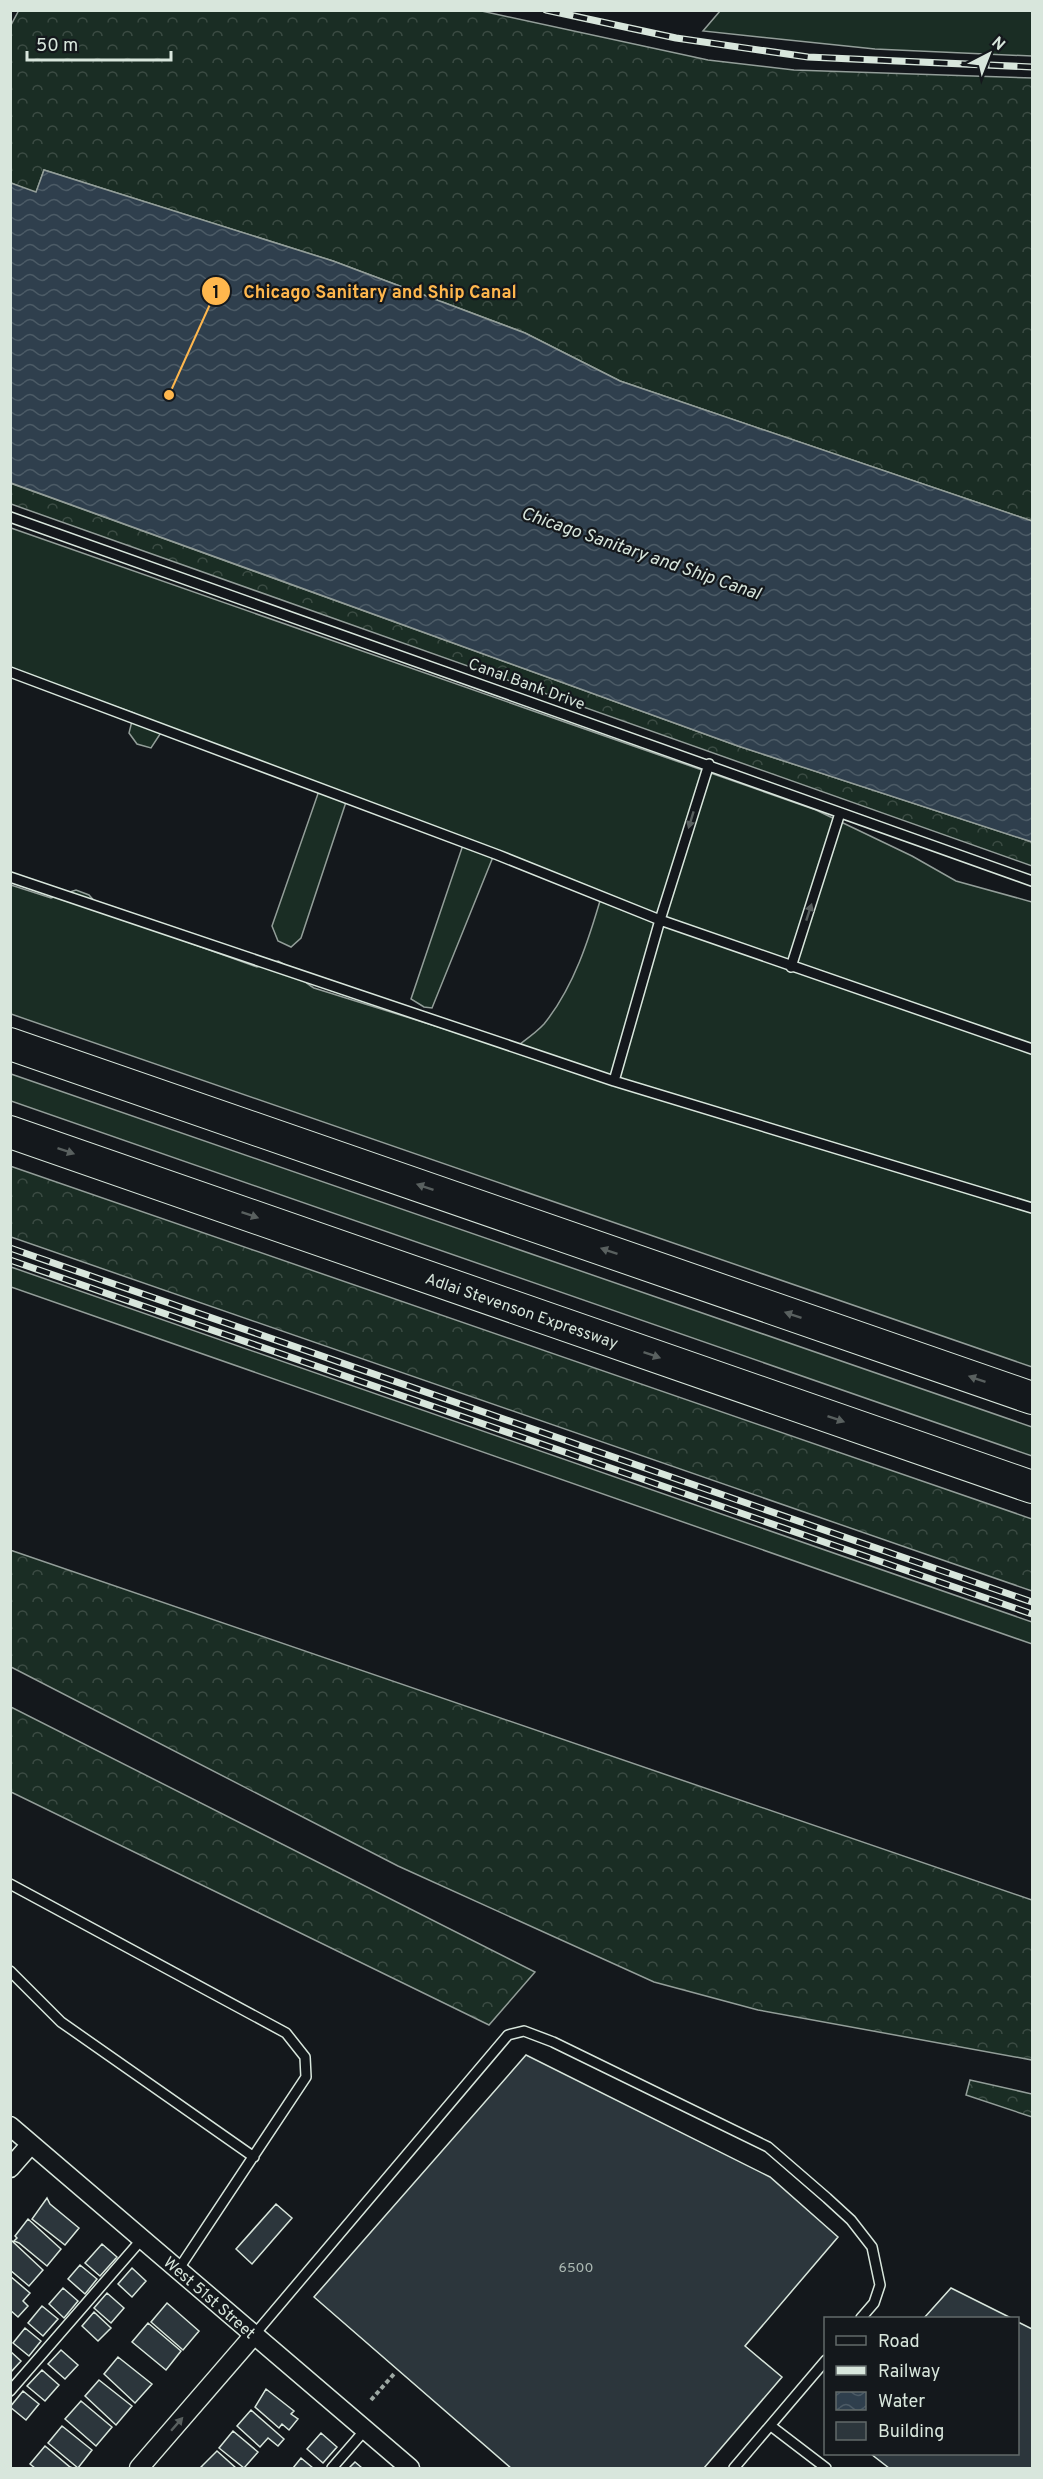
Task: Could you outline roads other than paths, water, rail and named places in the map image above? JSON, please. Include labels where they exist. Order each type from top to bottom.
[{"type":"highway","points":[[10,1044],[1032,1398]]},
{"type":"highway","name":"Adlai Stevenson Expressway","points":[[10,1132],[1032,1487]]},
{"type":"street","name":"West 51st Street","points":[[10,2126],[410,2469]]},
{"type":"street","points":[[10,2168],[32,2144]]},
{"type":"street","points":[[139,2469],[254,2335]]},
{"type":"lane","name":"Canal Bank Drive","points":[[10,517],[1032,881]]},
{"type":"lane","points":[[10,672],[498,855],[660,920],[1032,1049]]},
{"type":"lane","points":[[614,1080],[660,920],[709,765]]},
{"type":"lane","points":[[791,967],[840,813]]},
{"type":"lane","points":[[10,877],[614,1080],[1032,1208]]},
{"type":"lane","points":[[10,1884],[286,2033],[305,2057],[306,2077],[178,2270]]},
{"type":"lane","points":[[10,1971],[61,2022],[254,2157]]},
{"type":"lane","points":[[254,2335],[508,2036],[524,2031],[553,2042],[768,2147],[851,2220],[872,2247],[880,2285],[873,2303],[862,2317]]},
{"type":"lane","points":[[10,2391],[142,2239]]},
{"type":"lane","points":[[734,2469],[824,2361]]},
{"type":"lane","points":[[771,2426],[826,2469]]},
{"type":"lane","points":[[332,2469],[365,2430]]},
{"type":"water","points":[[44,170],[333,261],[525,333],[620,381],[1032,521],[1032,842],[738,746],[11,483],[11,183],[36,192]]},
{"type":"railway","points":[[546,10],[676,38],[808,57],[1032,67]]},
{"type":"railway","points":[[10,1248],[1032,1602]]},
{"type":"railway","points":[[10,1260],[1032,1614]]},
{"type":"place","name":"Chicago Sanitary and Ship Canal","points":[[169,395]]}]
